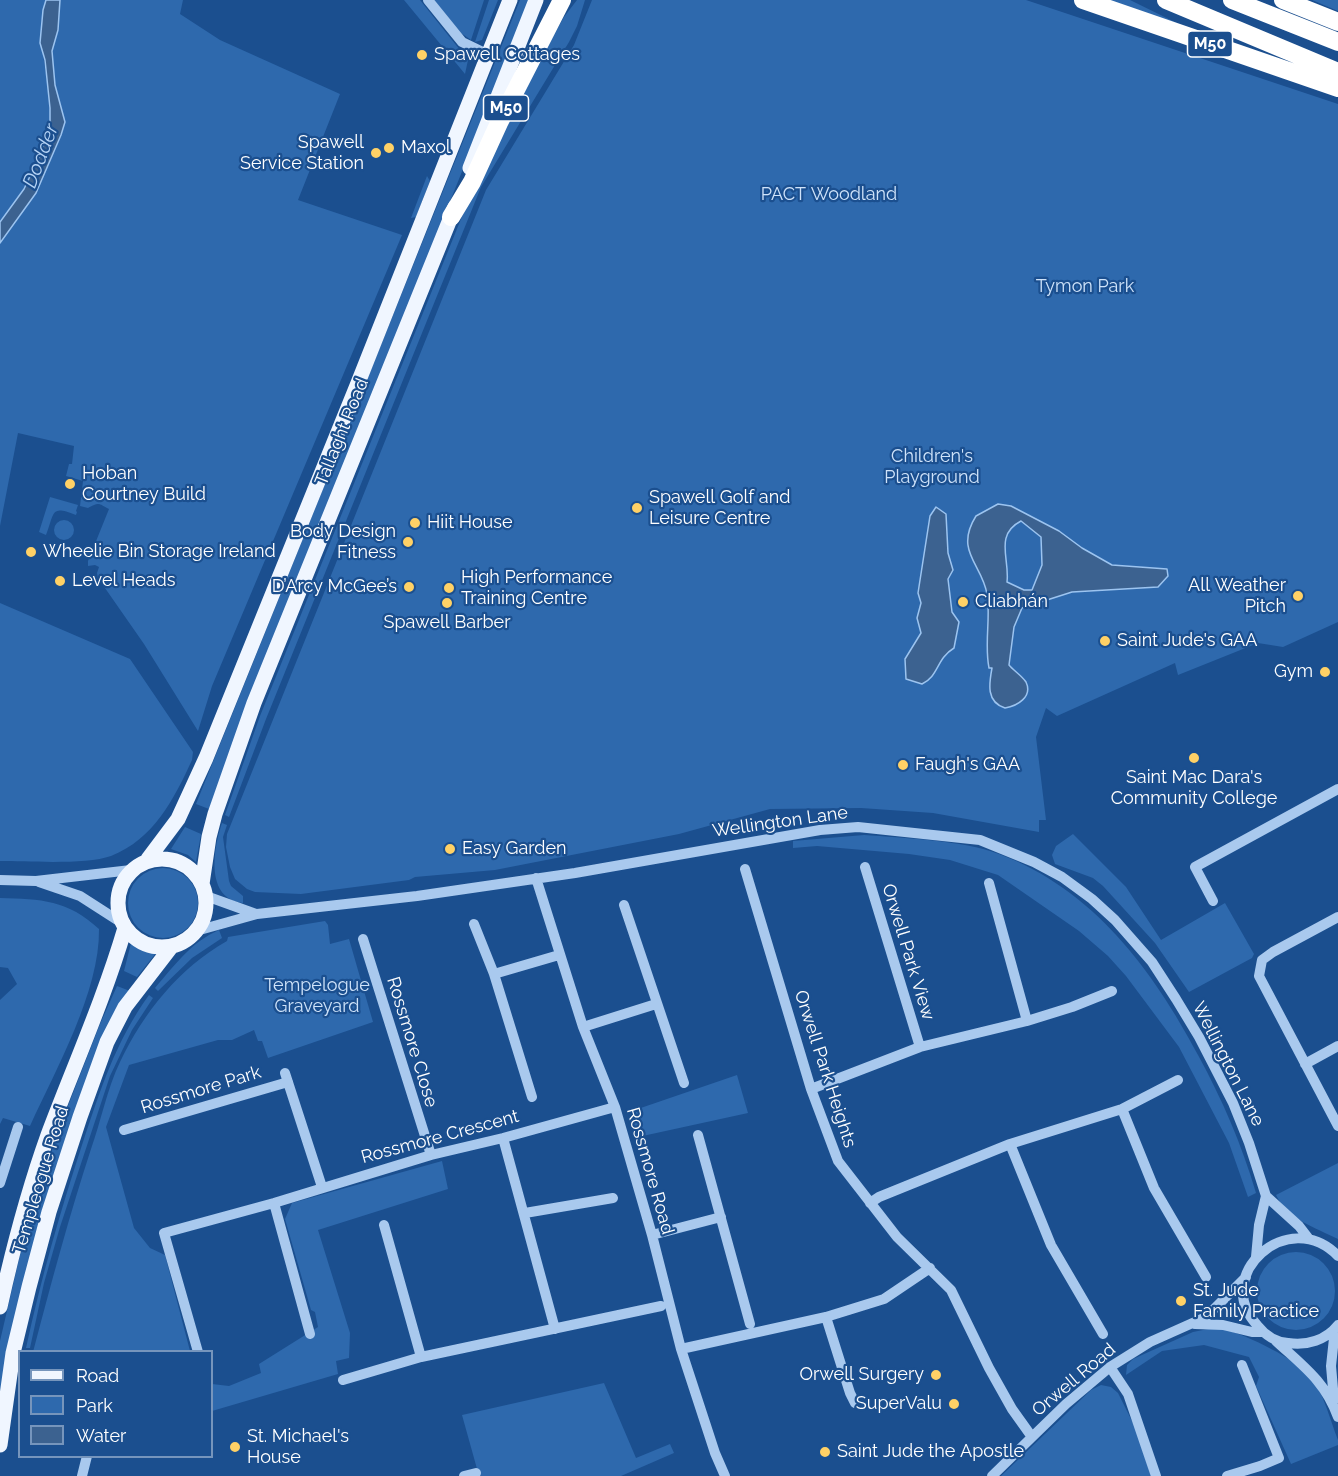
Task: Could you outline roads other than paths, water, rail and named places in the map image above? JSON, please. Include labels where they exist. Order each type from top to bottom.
[{"type":"highway","name":"M50","points":[[451,217],[472,182],[499,123],[562,0]]},
{"type":"highway","name":"M50","points":[[1083,0],[1338,88]]},
{"type":"highway","name":"M50","points":[[1166,0],[1338,72]]},
{"type":"highway","points":[[1232,0],[1338,42]]},
{"type":"highway","points":[[1258,0],[1338,42]]},
{"type":"highway","points":[[1283,0],[1338,22]]},
{"type":"main road","name":"Tallaght Road","points":[[148,859],[178,819],[207,758],[510,0]]},
{"type":"main road","name":"Tallaght Road","points":[[204,890],[209,837],[215,814],[254,703],[451,217],[536,0]]},
{"type":"main road","points":[[162,858],[180,862],[195,873],[204,890],[205,911],[196,931],[185,940],[172,946],[159,947],[134,938],[123,926],[117,900],[119,889],[131,870],[148,859],[162,858]]},
{"type":"main road","name":"Templeogue Road","points":[[0,1307],[5,1256],[48,1134],[113,970],[123,926]]},
{"type":"main road","name":"Templeogue Road","points":[[0,1445],[13,1353],[29,1287],[49,1212],[84,1105],[107,1042],[126,1007],[172,946]]},
{"type":"street","points":[[428,0],[462,42],[489,55]]},
{"type":"street","points":[[1213,901],[1195,867],[1338,789]]},
{"type":"street","name":"Wellington Lane","points":[[196,931],[257,914],[424,895],[639,862],[747,841],[829,829],[858,827],[980,840],[1009,850],[1062,877],[1115,920],[1152,962],[1199,1037],[1233,1103],[1266,1196],[1299,1226],[1309,1239]]},
{"type":"street","name":"Orwell Park View","points":[[865,867],[920,1047]]},
{"type":"street","name":"Orwell Park Heights","points":[[746,869],[811,1089],[838,1161],[897,1237],[951,1290],[989,1368],[1032,1437]]},
{"type":"street","points":[[0,880],[36,881],[131,870]]},
{"type":"street","name":"Rossmore Road","points":[[536,878],[583,1027],[615,1107],[652,1235],[681,1349],[715,1453],[725,1476]]},
{"type":"street","points":[[36,881],[80,896],[123,926]]},
{"type":"street","points":[[989,883],[1027,1021]]},
{"type":"street","name":"Wellington Lane","points":[[204,890],[257,914]]},
{"type":"street","points":[[624,905],[684,1083]]},
{"type":"street","points":[[1338,917],[1262,960],[1259,976],[1338,1126]]},
{"type":"street","points":[[474,924],[494,974],[532,1097]]},
{"type":"street","name":"Rossmore Close","points":[[363,939],[430,1155]]},
{"type":"street","points":[[494,974],[559,955]]},
{"type":"street","name":"Orwell Park View","points":[[811,1089],[920,1047],[1027,1021],[1112,991]]},
{"type":"street","points":[[583,1027],[656,1004]]},
{"type":"street","points":[[1305,1064],[1338,1046]]},
{"type":"street","name":"Rossmore Park","points":[[124,1130],[286,1077],[322,1187]]},
{"type":"street","points":[[870,1203],[879,1197],[1010,1144],[1122,1109],[1178,1080]]},
{"type":"street","name":"Rossmore Crescent","points":[[197,1350],[164,1233],[274,1203],[430,1155],[503,1138],[615,1107]]},
{"type":"street","points":[[1122,1109],[1154,1188],[1206,1277]]},
{"type":"street","points":[[0,1183],[18,1127]]},
{"type":"street","points":[[698,1135],[750,1324]]},
{"type":"street","points":[[503,1138],[555,1329]]},
{"type":"street","points":[[1010,1144],[1051,1245],[1103,1334]]},
{"type":"street","points":[[1266,1196],[1259,1225],[1256,1257],[1246,1277],[1245,1303],[1254,1322],[1263,1332],[1309,1369],[1325,1388],[1336,1412]]},
{"type":"street","points":[[525,1213],[613,1198]]},
{"type":"street","points":[[274,1203],[310,1334]]},
{"type":"street","points":[[652,1235],[721,1217]]},
{"type":"street","points":[[384,1225],[421,1357]]},
{"type":"street","points":[[1256,1257],[1270,1245],[1292,1238],[1309,1239],[1338,1248]]},
{"type":"street","points":[[1323,1244],[1338,1257]]},
{"type":"street","points":[[681,1349],[826,1317],[884,1299],[930,1268]]},
{"type":"street","name":"Orwell Road","points":[[992,1476],[1066,1404],[1110,1367],[1150,1342],[1206,1317],[1246,1277]]},
{"type":"street","points":[[343,1380],[421,1357],[661,1306]]},
{"type":"street","points":[[826,1317],[855,1403]]},
{"type":"street","name":"Orwell Road","points":[[1189,1324],[1223,1325],[1252,1332],[1263,1332]]},
{"type":"street","points":[[1273,1339],[1290,1344],[1308,1344],[1337,1327]]},
{"type":"street","points":[[1336,1412],[1331,1366],[1337,1327]]},
{"type":"street","points":[[1227,1476],[1263,1471],[1279,1458],[1242,1365]]},
{"type":"street","points":[[1110,1367],[1128,1394],[1156,1476]]},
{"type":"street","points":[[82,1476],[86,1458]]},
{"type":"street","points":[[464,1476],[476,1473]]},
{"type":"water","name":"Dodder","points":[[46,0],[60,0],[58,30],[52,51],[55,85],[65,122],[36,193],[0,243],[0,222],[24,189],[50,127],[45,60],[40,43]]},
{"type":"water","points":[[998,504],[1011,506],[1059,531],[1082,548],[1112,565],[1167,569],[1168,576],[1158,587],[1072,592],[1022,608],[1014,627],[1009,665],[1028,687],[1023,700],[1005,708],[995,701],[990,692],[992,668],[989,668],[988,659],[987,594],[968,548],[970,528],[976,516]],"holes":[[[1021,521],[1041,537],[1042,565],[1032,590],[1024,590],[1007,582],[1005,540],[1008,533]]]},
{"type":"water","points":[[936,507],[946,514],[948,553],[953,570],[948,579],[952,612],[959,622],[954,648],[944,657],[932,677],[922,684],[906,679],[905,659],[921,633],[917,618],[921,603],[918,593],[930,516]]},
{"type":"place","name":"Spawell Cottages","points":[[422,55]]},
{"type":"place","name":"Maxol","points":[[389,148]]},
{"type":"place","name":"Spawell Service Station","points":[[376,153]]},
{"type":"place","name":"Hoban Courtney Build","points":[[70,484]]},
{"type":"place","name":"Spawell Golf and Leisure Centre","points":[[637,508]]},
{"type":"place","name":"Hiit House","points":[[415,523]]},
{"type":"place","name":"Body Design Fitness","points":[[408,542]]},
{"type":"place","name":"Wheelie Bin Storage Ireland","points":[[31,552]]},
{"type":"place","name":"Level Heads","points":[[60,581]]},
{"type":"place","name":"D’Arcy McGee’s","points":[[409,587]]},
{"type":"place","name":"High Performance Training Centre","points":[[449,588]]},
{"type":"place","name":"All Weather Pitch","points":[[1298,596]]},
{"type":"place","name":"Cliabhán","points":[[963,602]]},
{"type":"place","name":"Spawell Barber","points":[[447,603]]},
{"type":"place","name":"Saint Jude's GAA","points":[[1105,641]]},
{"type":"place","name":"Gym","points":[[1325,672]]},
{"type":"place","name":"Saint Mac Dara's Community College","points":[[1194,758]]},
{"type":"place","name":"Faugh's GAA","points":[[903,765]]},
{"type":"place","name":"Easy Garden","points":[[450,849]]},
{"type":"place","name":"St. Jude Family Practice","points":[[1181,1301]]},
{"type":"place","name":"Orwell Surgery","points":[[936,1375]]},
{"type":"place","name":"SuperValu","points":[[954,1404]]},
{"type":"place","name":"St. Michael's House","points":[[235,1447]]},
{"type":"place","name":"Saint Jude the Apostle","points":[[825,1452]]},
{"type":"park label","name":"PACT Woodland","points":[[829,195]]},
{"type":"park label","name":"Tymon Park","points":[[1085,287]]},
{"type":"park label","name":"Children's Playground","points":[[932,467]]},
{"type":"park label","name":"Tempelogue Graveyard","points":[[317,996]]}]
